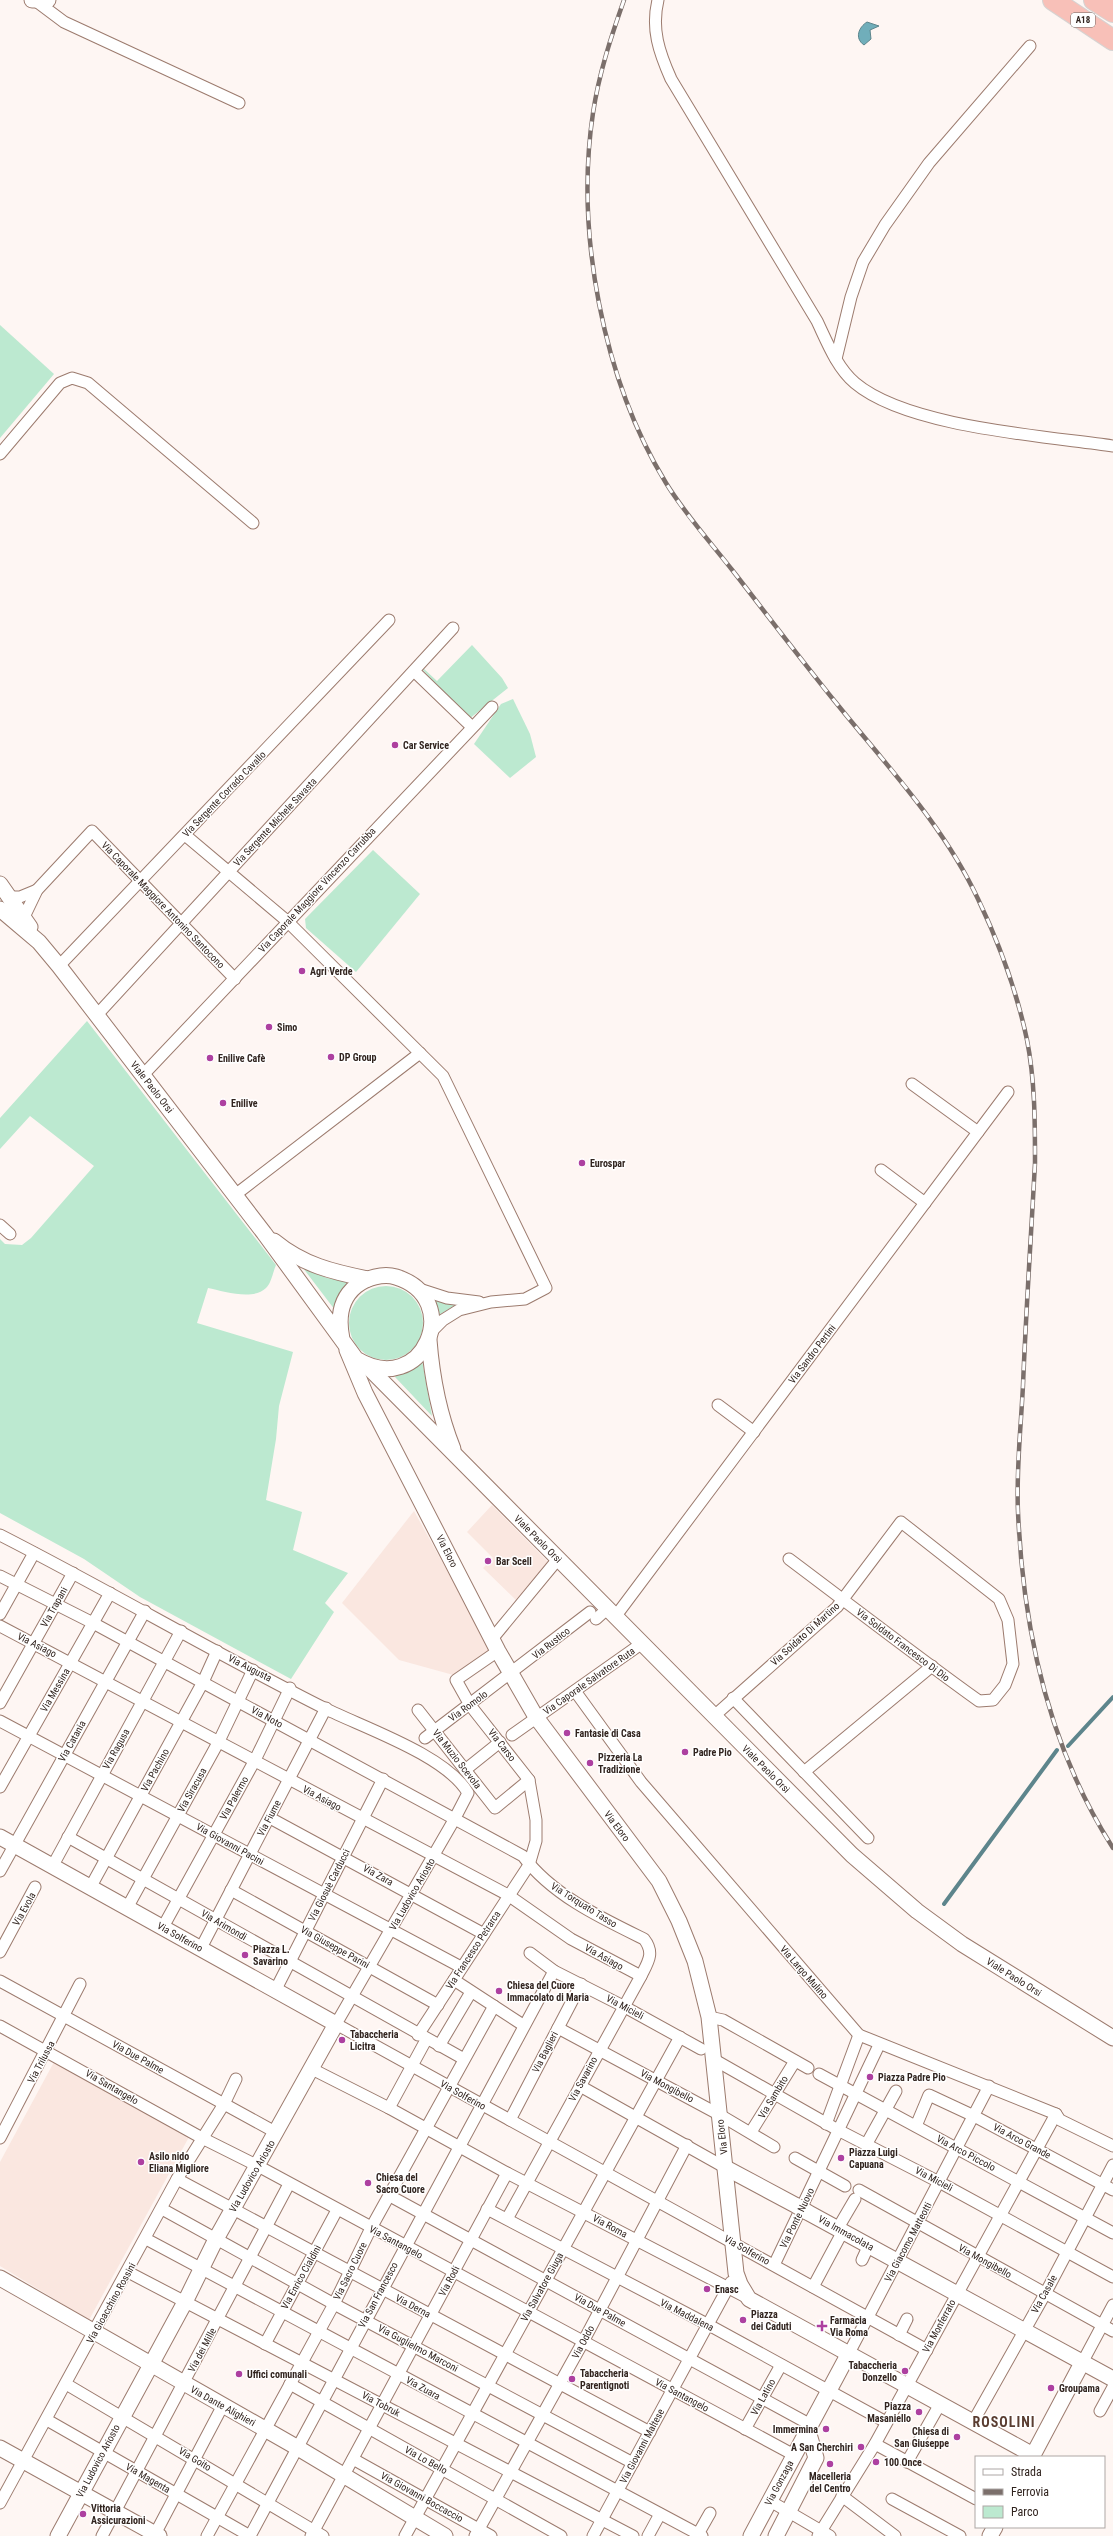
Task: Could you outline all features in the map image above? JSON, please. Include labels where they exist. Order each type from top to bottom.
[{"type":"highway","name":"A18","points":[[1053,0],[1113,40]]},
{"type":"highway","name":"A18","points":[[1094,0],[1113,12]]},
{"type":"street","points":[[39,0],[64,22],[240,103]]},
{"type":"street","points":[[658,0],[654,17],[657,43],[671,79],[817,321],[836,359],[854,383],[882,402],[908,410],[979,427],[1113,446]]},
{"type":"street","points":[[836,359],[850,297],[861,269],[885,225],[929,163],[1030,46]]},
{"type":"street","points":[[0,454],[60,383],[72,378],[88,383],[253,524]]},
{"type":"street","name":"Via Sergente Corrado Cavallo","points":[[59,966],[389,620]]},
{"type":"street","name":"Via Sergente Michele Savasta","points":[[96,1016],[453,628]]},
{"type":"street","points":[[414,672],[472,727]]},
{"type":"street","name":"Via Caporale Maggiore Vincenzo Carrubba","points":[[142,1075],[235,979],[287,921],[492,707]]},
{"type":"street","name":"Via Caporale Maggiore Antonino Santocono","points":[[37,890],[92,832],[235,979]]},
{"type":"street","points":[[185,835],[228,873],[287,921],[443,1076],[546,1288],[525,1299],[492,1302],[458,1310],[443,1320],[430,1336],[422,1352],[411,1362],[382,1374],[365,1393]]},
{"type":"street","points":[[0,884],[24,917],[39,942]]},
{"type":"street","points":[[10,897],[20,897],[37,890]]},
{"type":"street","points":[[24,917],[37,890]]},
{"type":"street","points":[[0,910],[39,942]]},
{"type":"street","name":"Viale Paolo Orsi","points":[[39,942],[236,1195],[344,1344]]},
{"type":"street","points":[[236,1195],[420,1053]]},
{"type":"street","points":[[912,1084],[978,1132]]},
{"type":"street","name":"Via Sandro Pertini","points":[[602,1614],[754,1432],[1008,1092]]},
{"type":"street","points":[[881,1170],[925,1203]]},
{"type":"street","points":[[0,1225],[10,1234]]},
{"type":"street","points":[[264,1233],[300,1259],[325,1270],[368,1279],[394,1277],[416,1288],[447,1298],[492,1302]]},
{"type":"street","points":[[368,1279],[356,1286],[346,1297],[340,1310],[339,1325],[344,1344],[356,1359],[382,1374]]},
{"type":"street","points":[[416,1288],[430,1308],[432,1376],[442,1421],[456,1456]]},
{"type":"street","name":"Via Eloro","points":[[344,1344],[365,1393],[511,1674],[536,1717],[659,1881],[695,1961],[709,2017],[736,2273],[740,2284],[750,2299]]},
{"type":"street","name":"Viale Paolo Orsi","points":[[382,1374],[456,1456],[558,1559],[602,1614],[642,1644],[852,1855],[917,1911],[962,1944],[1113,2038]]},
{"type":"street","points":[[718,1405],[754,1432]]},
{"type":"street","name":"Via Soldato Di Martino","points":[[713,1717],[843,1599],[901,1522],[999,1600],[1008,1620],[1013,1664],[1005,1685],[992,1700],[979,1701]]},
{"type":"street","name":"Via Augusta","points":[[0,1535],[145,1611],[253,1670],[326,1708],[389,1738],[452,1773],[468,1793],[454,1820]]},
{"type":"street","points":[[0,1614],[34,1553]]},
{"type":"street","points":[[495,1645],[558,1559]]},
{"type":"street","name":"Via Soldato Francesco Di Dio","points":[[789,1559],[979,1701]]},
{"type":"street","name":"Via Trapani","points":[[0,1703],[73,1573]]},
{"type":"street","name":"Via Noto","points":[[0,1576],[93,1623],[383,1779],[454,1820],[523,1856],[529,1865]]},
{"type":"street","name":"Via Messina","points":[[0,1787],[110,1593]]},
{"type":"street","name":"Via Catania","points":[[0,1871],[145,1611]]},
{"type":"street","name":"Via Rustico","points":[[511,1674],[602,1614]]},
{"type":"street","name":"Via Asiago","points":[[0,1626],[182,1721],[433,1857],[508,1895],[571,1939],[641,1976]]},
{"type":"street","name":"Via Ragusa","points":[[52,1866],[181,1631]]},
{"type":"street","name":"Via Caporale Salvatore Ruta","points":[[512,1734],[642,1644]]},
{"type":"street","name":"Via Carso","points":[[495,1645],[456,1680],[470,1705],[529,1780],[536,1820],[536,1841],[529,1865]]},
{"type":"street","name":"Via Pachino","points":[[90,1888],[203,1682],[217,1651]]},
{"type":"street","points":[[804,1772],[932,1666]]},
{"type":"street","name":"Via Siracusa","points":[[127,1908],[219,1741],[253,1670]]},
{"type":"street","name":"Via Romolo","points":[[425,1738],[511,1674]]},
{"type":"street","name":"Via Palermo","points":[[163,1927],[255,1760],[290,1688]]},
{"type":"street","name":"Via Largo Mulino","points":[[575,1691],[641,1782],[859,2035],[880,2045],[990,2086],[1056,2114],[1060,2120],[1113,2146]]},
{"type":"street","points":[[733,1698],[868,1838]]},
{"type":"street","name":"Via Fiume","points":[[201,1948],[214,1920],[311,1740],[326,1708]]},
{"type":"street","name":"Via Muzio Scevola","points":[[418,1710],[495,1808],[529,1780]]},
{"type":"street","name":"Via Giovanni Pacini","points":[[0,1721],[461,1967]]},
{"type":"street","points":[[464,1770],[500,1742]]},
{"type":"street","name":"Via Giosuè Carducci","points":[[275,1991],[383,1779]]},
{"type":"street","name":"Via Zara","points":[[270,1818],[344,1856],[484,1934]]},
{"type":"street","name":"Via Ludovico Ariosto","points":[[58,2536],[104,2453],[122,2416],[151,2366],[233,2208],[277,2133],[336,2024],[353,1999],[454,1820]]},
{"type":"street","name":"Via Solferino","points":[[0,1837],[449,2088],[510,2120],[927,2350]]},
{"type":"street","name":"Via Arimondi","points":[[68,1837],[143,1878],[422,2038],[464,2059]]},
{"type":"street","name":"Via Francesco Petrarca","points":[[422,2038],[438,2005],[461,1967],[529,1865]]},
{"type":"street","name":"Via Torquato Tasso","points":[[529,1865],[549,1883],[588,1910],[644,1939]]},
{"type":"street","name":"Via Evola","points":[[0,1952],[36,1887]]},
{"type":"street","name":"Via Giuseppe Parini","points":[[231,1890],[438,2005]]},
{"type":"street","name":"Via Savarino","points":[[507,2219],[580,2086],[598,2050],[651,1956],[649,1946],[644,1939]]},
{"type":"street","name":"Via Micieli","points":[[530,1954],[554,1971],[623,2006],[701,2049]]},
{"type":"street","name":"Via San Francesco","points":[[250,2536],[404,2246],[523,2025],[554,1971]]},
{"type":"street","points":[[454,1980],[523,2025]]},
{"type":"street","name":"Via Due Palme","points":[[0,1981],[277,2133]]},
{"type":"street","name":"Via Trilussa","points":[[0,2138],[80,1984]]},
{"type":"street","name":"Via Baglieri","points":[[510,2120],[581,1984]]},
{"type":"street","points":[[439,2046],[471,1992]]},
{"type":"street","name":"Via Sacro Cuore","points":[[207,2536],[317,2332],[334,2304],[371,2228],[494,2006]]},
{"type":"street","points":[[709,2017],[723,2020],[808,2068]]},
{"type":"street","name":"Via Santangelo","points":[[0,2026],[47,2050],[202,2138],[258,2166],[794,2456]]},
{"type":"street","name":"Via Mongibello","points":[[558,2028],[751,2132],[774,2147]]},
{"type":"street","points":[[826,2124],[859,2035]]},
{"type":"street","name":"Via Salvatore Giuga","points":[[405,2536],[680,2037]]},
{"type":"street","points":[[389,2108],[411,2066],[422,2038]]},
{"type":"street","name":"Via Ponte Nuovo","points":[[774,2265],[880,2045]]},
{"type":"street","name":"Via Micieli","points":[[713,2059],[826,2124],[1068,2250],[1113,2277]]},
{"type":"street","name":"Via Sambito","points":[[751,2132],[795,2061]]},
{"type":"street","name":"Via Roma","points":[[312,2069],[389,2108],[526,2183],[728,2287],[848,2355],[943,2406]]},
{"type":"street","name":"Via Arco Piccolo","points":[[819,2074],[1113,2233]]},
{"type":"street","name":"Via Gioacchino Rossini","points":[[0,2503],[47,2420],[93,2332],[202,2138],[224,2104],[236,2079]]},
{"type":"street","name":"Via Immacolata","points":[[580,2086],[840,2230],[865,2253],[897,2261],[1113,2379]]},
{"type":"street","name":"Via Giacomo Matteotti","points":[[848,2355],[990,2086]]},
{"type":"street","points":[[866,2145],[896,2091]]},
{"type":"street","name":"Via Arco Grande","points":[[916,2126],[929,2095],[974,2116],[1113,2190]]},
{"type":"street","name":"Via Monferrato","points":[[823,2534],[842,2496],[875,2444],[1056,2114]]},
{"type":"street","name":"Via Oddo","points":[[477,2532],[583,2342],[599,2309],[658,2202],[687,2145]]},
{"type":"street","points":[[795,2158],[845,2186]]},
{"type":"street","name":"Via Casale","points":[[973,2422],[1045,2294],[1113,2165]]},
{"type":"street","name":"Via Rodi","points":[[316,2534],[369,2428],[507,2173]]},
{"type":"street","name":"Via Derna","points":[[178,2180],[233,2208],[314,2253],[650,2432]]},
{"type":"street","name":"Via dei Mille","points":[[102,2536],[219,2320],[234,2288],[251,2260],[266,2227],[289,2184]]},
{"type":"street","name":"Via Mongibello","points":[[840,2230],[857,2194],[918,2224],[1113,2331]]},
{"type":"street","name":"Via Due Palme","points":[[390,2196],[762,2398],[809,2428]]},
{"type":"street","name":"Via Guglielmo Marconi","points":[[162,2209],[251,2260],[414,2345],[633,2463]]},
{"type":"street","name":"Via Maddalena","points":[[487,2209],[616,2278],[707,2324],[886,2422]]},
{"type":"street","name":"Via Enrico Cialdini","points":[[265,2344],[337,2210]]},
{"type":"street","points":[[813,2287],[840,2230]]},
{"type":"street","name":"Via Zuara","points":[[146,2239],[234,2288],[699,2535]]},
{"type":"street","name":"Via Tobruk","points":[[128,2272],[634,2536]]},
{"type":"street","name":"Via Giovanni Maltese","points":[[593,2536],[650,2432],[688,2358],[736,2273]]},
{"type":"street","name":"Via Dante Alighieri","points":[[0,2278],[222,2407],[298,2448],[445,2536]]},
{"type":"street","points":[[907,2462],[943,2406],[1030,2454],[1053,2418],[1113,2305]]},
{"type":"street","points":[[899,2335],[907,2319]]},
{"type":"street","name":"Via Gonzaga","points":[[751,2536],[848,2355]]},
{"type":"street","name":"Via Latino","points":[[745,2429],[781,2365]]},
{"type":"street","name":"Via Goito","points":[[66,2384],[195,2459],[316,2534]]},
{"type":"street","name":"Via Lo Bello","points":[[290,2384],[561,2536]]},
{"type":"street","points":[[1100,2411],[1113,2387]]},
{"type":"street","points":[[0,2448],[156,2535],[222,2407]]},
{"type":"street","name":"Via Magenta","points":[[47,2420],[250,2536]]},
{"type":"street","points":[[776,2536],[816,2458],[809,2428]]},
{"type":"street","points":[[875,2444],[975,2498]]},
{"type":"street","name":"Via Giovanni Boccaccio","points":[[353,2459],[425,2499],[477,2532],[491,2536]]},
{"type":"street","points":[[842,2496],[891,2534]]},
{"type":"street","points":[[892,2499],[960,2536]]},
{"type":"street","points":[[770,2501],[823,2534]]},
{"type":"street","points":[[699,2535],[710,2513]]},
{"type":"street","points":[[648,2536],[660,2514]]},
{"type":"shaded area","points":[[492,1505],[548,1562],[535,1584],[518,1602],[483,1568],[493,1558],[467,1532]]},
{"type":"shaded area","points":[[414,1511],[491,1650],[457,1676],[399,1660],[342,1603]]},
{"type":"shaded area","points":[[54,2062],[189,2137],[89,2320],[0,2266],[0,2162]]},
{"type":"green space","points":[[0,325],[54,374],[0,438]]},
{"type":"green space","points":[[472,645],[502,678],[508,688],[469,719],[422,669],[423,668],[437,681]]},
{"type":"green space","points":[[513,699],[530,734],[536,757],[510,778],[474,744],[501,704]]},
{"type":"green space","points":[[373,850],[420,894],[356,972],[306,928],[305,919]]},
{"type":"green space","points":[[87,1021],[276,1265],[269,1284],[260,1292],[246,1295],[208,1288],[197,1323],[293,1352],[279,1406],[276,1439],[266,1500],[302,1512],[293,1550],[348,1573],[325,1603],[334,1612],[291,1679],[140,1597],[84,1559],[0,1513],[0,1239],[5,1244],[22,1245],[31,1238],[94,1166],[30,1116],[0,1149],[0,1118]]},
{"type":"green space","points":[[303,1268],[327,1278],[354,1282],[335,1310]]},
{"type":"green space","points":[[379,1286],[393,1286],[407,1292],[417,1302],[423,1316],[421,1337],[417,1344],[407,1354],[393,1360],[379,1360],[365,1354],[355,1344],[349,1330],[349,1316],[355,1302],[365,1292]]},
{"type":"green space","points":[[432,1298],[446,1304],[457,1304],[437,1316]]},
{"type":"green space","points":[[422,1360],[432,1416],[395,1377],[397,1374],[410,1371]]},
{"type":"water","points":[[867,22],[879,26],[870,30],[871,39],[864,45],[858,36],[860,30]]},
{"type":"waterway","points":[[1068,1746],[1113,1697]]},
{"type":"waterway","points":[[944,1904],[1057,1750]]},
{"type":"railway","points":[[624,0],[606,55],[593,113],[588,159],[588,207],[592,255],[599,304],[610,352],[625,398],[644,442],[666,483],[681,506],[824,688],[914,797],[949,846],[978,899],[993,933],[1007,968],[1023,1022],[1030,1055],[1033,1086],[1035,1163],[1018,1464],[1018,1512],[1021,1556],[1033,1643],[1043,1686],[1056,1729],[1072,1770],[1091,1810],[1113,1848]]},
{"type":"place","name":"Car Service","points":[[395,745]]},
{"type":"place","name":"Agri Verde","points":[[302,971]]},
{"type":"place","name":"Simo","points":[[269,1027]]},
{"type":"place","name":"DP Group","points":[[331,1057]]},
{"type":"place","name":"Enilive Cafè","points":[[210,1058]]},
{"type":"place","name":"Enilive","points":[[223,1103]]},
{"type":"place","name":"Eurospar","points":[[582,1163]]},
{"type":"place","name":"Bar Scell","points":[[488,1561]]},
{"type":"place","name":"Fantasie di Casa","points":[[567,1733]]},
{"type":"place","name":"Padre Pio","points":[[685,1752]]},
{"type":"place","name":"Pizzeria La Tradizione","points":[[590,1763]]},
{"type":"place","name":"Piazza L. Savarino","points":[[245,1955]]},
{"type":"place","name":"Chiesa del Cuore Immacolato di Maria","points":[[499,1991]]},
{"type":"place","name":"Tabaccheria Licitra","points":[[342,2040]]},
{"type":"place","name":"Piazza Padre Pio","points":[[870,2077]]},
{"type":"place","name":"Piazza Luigi Capuana","points":[[841,2158]]},
{"type":"place","name":"Asilo nido Eliana Migliore","points":[[141,2162]]},
{"type":"place","name":"Chiesa del Sacro Cuore","points":[[368,2183]]},
{"type":"place","name":"Enasc","points":[[707,2289]]},
{"type":"place","name":"Piazza dei Caduti","points":[[743,2320]]},
{"type":"place","name":"Farmacia Via Roma","points":[[822,2326]]},
{"type":"place","name":"Tabaccheria Donzello","points":[[905,2371]]},
{"type":"place","name":"Uffici comunali","points":[[239,2374]]},
{"type":"place","name":"Tabaccheria Parentignoti","points":[[572,2379]]},
{"type":"place","name":"Groupama","points":[[1051,2388]]},
{"type":"place","name":"Piazza Masaniello","points":[[919,2412]]},
{"type":"place","name":"Immermina","points":[[826,2429]]},
{"type":"place","name":"Chiesa di San Giuseppe","points":[[957,2437]]},
{"type":"place","name":"A San Cherchiri","points":[[861,2447]]},
{"type":"place","name":"100 Once","points":[[876,2462]]},
{"type":"place","name":"Macelleria del Centro","points":[[830,2464]]},
{"type":"place","name":"Vittoria Assicurazioni","points":[[83,2514]]},
{"type":"district","name":"ROSOLINI","points":[[1004,2422]]}]
